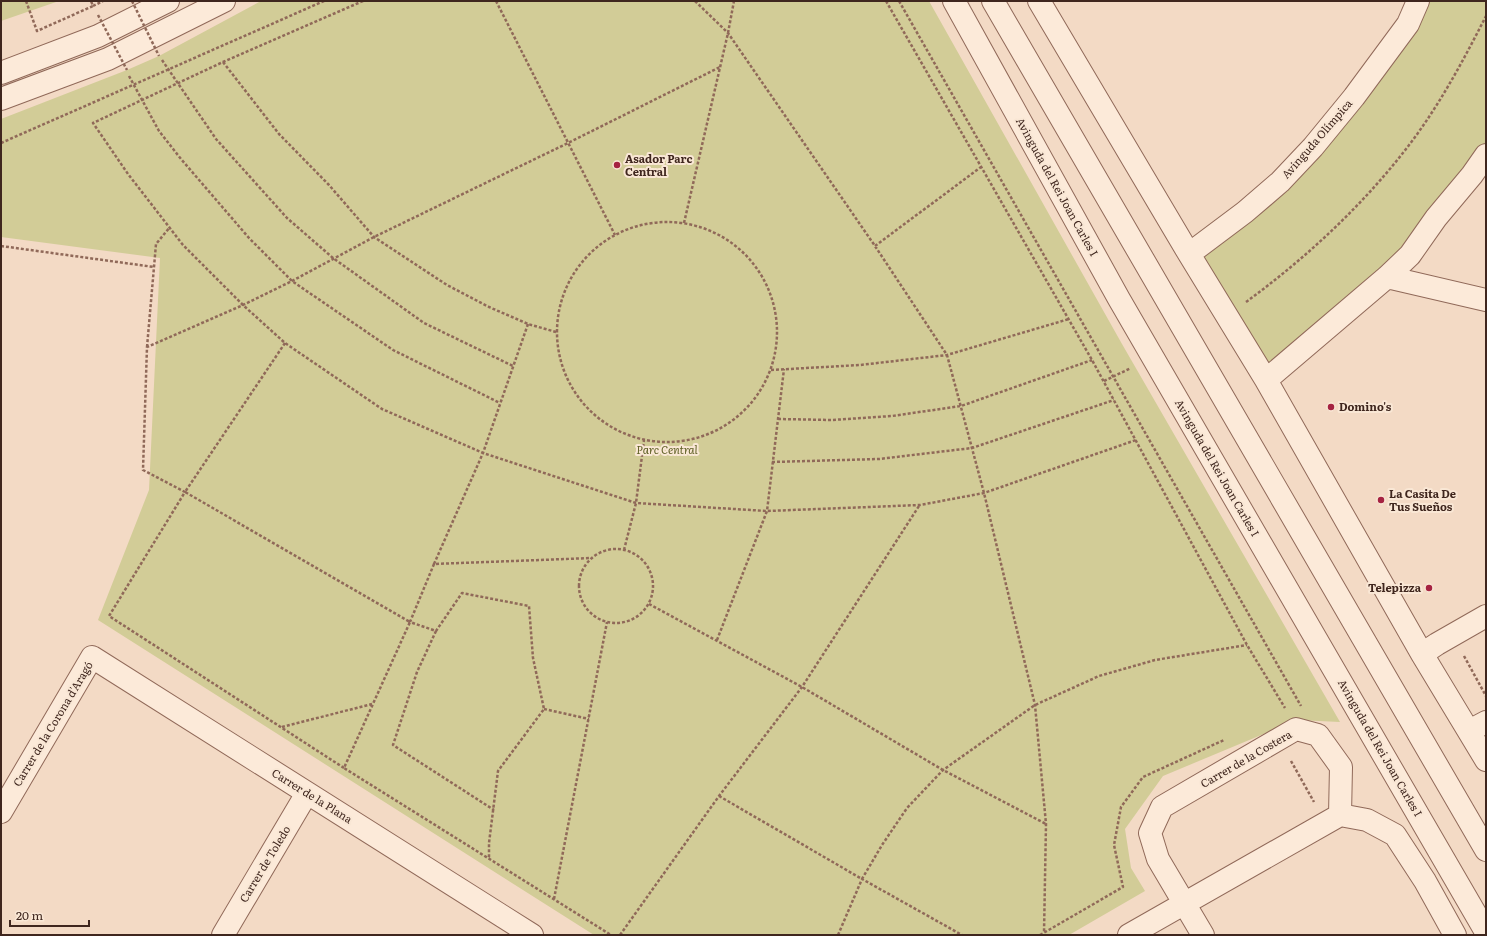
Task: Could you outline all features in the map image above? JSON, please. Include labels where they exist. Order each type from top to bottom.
[{"type":"street","points":[[1,73],[98,36],[168,1]]},
{"type":"street","points":[[1,99],[108,59],[224,1]]},
{"type":"street","name":"Avinguda del Rei Joan Carles I","points":[[954,1],[1138,332],[1486,932]]},
{"type":"street","points":[[993,1],[1486,850]]},
{"type":"street","points":[[1039,1],[1189,254],[1266,380],[1422,654],[1478,726],[1486,760]]},
{"type":"street","name":"Avinguda Olímpica","points":[[1189,254],[1245,212],[1274,187],[1313,146],[1354,97],[1408,24],[1418,1]]},
{"type":"street","points":[[1266,380],[1387,277],[1410,255],[1436,218],[1472,175],[1486,155]]},
{"type":"street","points":[[1387,277],[1486,300]]},
{"type":"street","points":[[1422,654],[1486,616]]},
{"type":"street","name":"Carrer de la Plana","points":[[92,657],[526,933]]},
{"type":"street","name":"Carrer de la Corona d'Aragó","points":[[1,812],[92,657]]},
{"type":"street","name":"Carrer de la Costera","points":[[1203,935],[1158,859],[1150,833],[1162,807],[1296,729],[1318,735]]},
{"type":"street","points":[[1318,735],[1341,767],[1333,819]]},
{"type":"street","name":"Carrer de Toledo","points":[[223,935],[307,793]]},
{"type":"street","points":[[1129,935],[1333,819],[1367,820],[1395,835],[1425,881],[1455,935]]},
{"type":"path","points":[[26,1],[37,31],[93,6],[91,1]]},
{"type":"path","points":[[132,1],[159,56],[216,139],[287,218],[333,258],[424,322],[513,366]]},
{"type":"path","points":[[1,143],[134,86],[324,1]]},
{"type":"path","points":[[363,1],[223,62],[93,123],[128,174],[183,245],[243,305],[285,343],[382,409],[483,453],[636,503],[766,511],[920,505],[984,493],[1136,440]]},
{"type":"path","points":[[496,1],[615,235]]},
{"type":"path","points":[[695,1],[728,33],[875,246],[947,355],[984,493],[1035,705],[1046,824],[1044,933]]},
{"type":"path","points":[[684,223],[734,1]]},
{"type":"path","points":[[886,1],[1069,319],[1247,645],[1287,711]]},
{"type":"path","points":[[898,1],[1318,735]]},
{"type":"path","points":[[98,14],[134,86],[160,131],[181,159],[249,238],[292,281],[393,350],[500,403]]},
{"type":"path","points":[[1226,313],[1240,306],[1265,288],[1311,251],[1376,184],[1406,149],[1430,116],[1486,16]]},
{"type":"path","points":[[223,62],[279,134],[329,185],[374,237],[447,285],[489,307],[528,324],[556,332]]},
{"type":"path","points":[[147,347],[243,305],[292,281],[374,237],[720,68]]},
{"type":"path","points":[[875,246],[981,167]]},
{"type":"path","points":[[649,223],[684,223],[708,230],[729,241],[748,257],[762,276],[772,299],[777,322],[777,347],[771,370],[759,394],[742,414],[721,429],[696,439],[670,443],[644,440],[626,435],[609,427],[594,416],[581,402],[570,386],[562,369],[558,351],[556,332],[558,312],[563,293],[572,275],[583,259],[598,246],[615,235],[631,228],[649,223]]},
{"type":"path","points":[[170,227],[156,244],[147,347],[143,470],[185,492],[410,622],[436,631]]},
{"type":"path","points":[[1,246],[154,267]]},
{"type":"path","points":[[771,370],[860,365],[947,355],[1069,319]]},
{"type":"path","points":[[344,768],[410,622],[483,453],[528,324]]},
{"type":"path","points":[[285,343],[185,492],[109,616],[344,768],[611,935]]},
{"type":"path","points":[[778,419],[832,420],[892,416],[961,406],[1092,360]]},
{"type":"path","points":[[717,640],[766,511],[784,369]]},
{"type":"path","points":[[772,462],[879,459],[972,448],[1114,400]]},
{"type":"path","points":[[624,550],[636,503],[644,440]]},
{"type":"path","points":[[620,935],[719,796],[802,687],[920,505]]},
{"type":"path","points":[[612,550],[624,550],[635,554],[643,561],[650,571],[653,581],[653,593],[650,604],[642,613],[632,620],[620,624],[607,622],[597,618],[588,610],[582,600],[579,590],[580,578],[584,567],[592,558],[601,553],[612,550]]},
{"type":"path","points":[[434,564],[592,558]]},
{"type":"path","points":[[489,859],[498,771],[544,709],[534,658],[528,606],[462,593],[436,631],[417,672],[393,745],[494,810]]},
{"type":"path","points":[[650,604],[802,687],[943,770],[1046,824]]},
{"type":"path","points":[[554,899],[607,622]]},
{"type":"path","points":[[838,935],[862,879],[882,846],[907,808],[943,770],[1035,705],[1099,676],[1155,660],[1247,645]]},
{"type":"path","points":[[282,727],[373,704]]},
{"type":"path","points":[[544,709],[589,719]]},
{"type":"path","points":[[1040,935],[1123,887],[1114,845],[1121,807],[1143,777],[1229,738]]},
{"type":"path","points":[[1280,739],[1333,819]]},
{"type":"path","points":[[719,796],[962,935]]},
{"type":"green space","points":[[1,1],[59,1],[1,21]]},
{"type":"green space","name":"Parc Central","points":[[261,1],[929,1],[1122,344],[1340,722],[1297,720],[1163,776],[1125,829],[1131,868],[1145,891],[1069,935],[594,935],[98,620],[149,490],[160,258],[1,237],[1,119],[159,56]]},
{"type":"green space","points":[[1417,1],[1486,1],[1486,155],[1410,255],[1271,377],[1189,254],[1280,182]]},
{"type":"place","name":"Asador Parc Central","points":[[617,165]]},
{"type":"place","name":"Domino's","points":[[1331,407]]},
{"type":"place","name":"La Casita De Tus Sueños","points":[[1381,500]]},
{"type":"place","name":"Telepizza","points":[[1429,588]]}]
